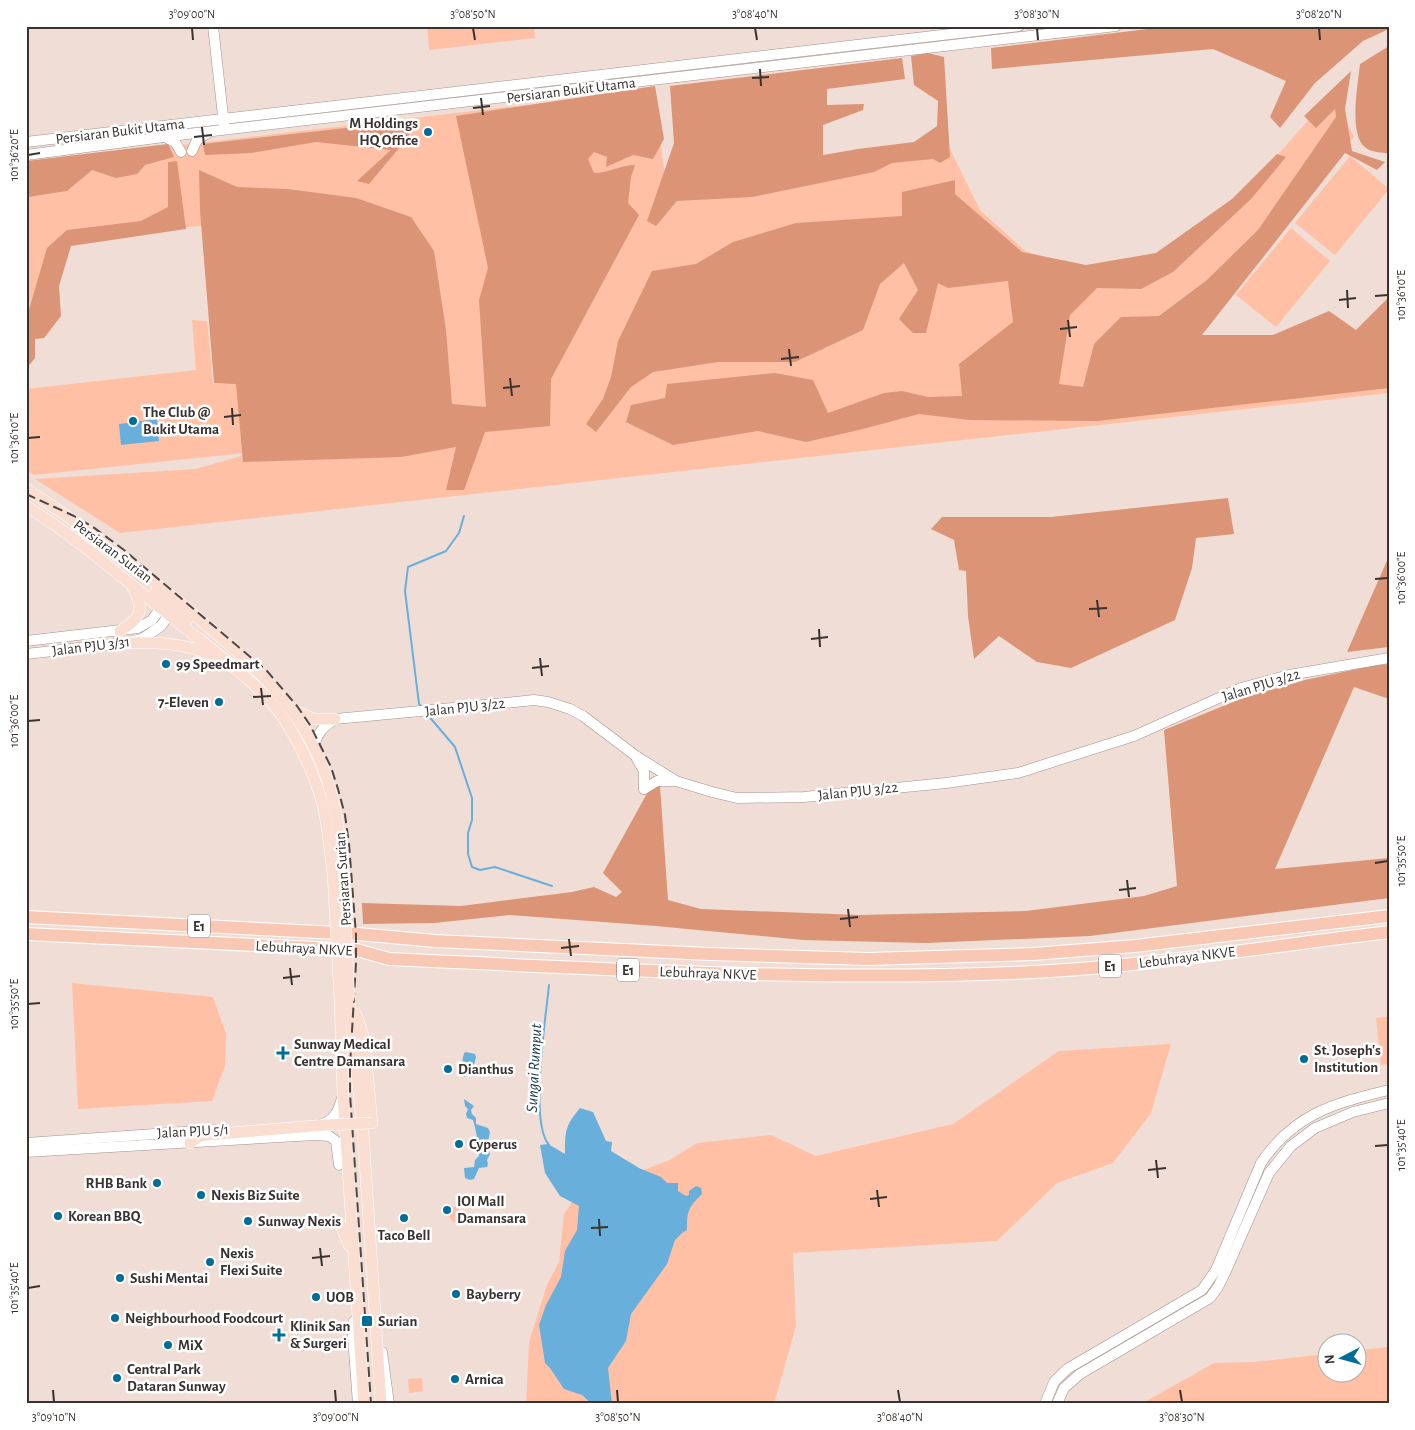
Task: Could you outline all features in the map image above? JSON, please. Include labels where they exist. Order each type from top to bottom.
[{"type":"highway","name":"Lebuhraya NKVE","points":[[26,917],[358,934],[504,944],[709,954],[868,959],[1033,954],[1135,946],[1389,916]]},
{"type":"highway","name":"Lebuhraya NKVE","points":[[26,934],[357,950],[389,959],[702,973],[867,976],[1035,972],[1121,965],[1389,932]]},
{"type":"main road","name":"Persiaran Surian","points":[[26,489],[66,516],[150,579],[245,657],[293,710],[312,743],[334,799],[339,824],[338,874],[347,1000],[363,1132],[381,1404]]},
{"type":"main road","name":"Persiaran Surian","points":[[26,506],[66,533],[132,586],[167,609],[273,704],[298,744],[316,784],[323,804],[338,874]]},
{"type":"main road","points":[[120,556],[127,570],[167,609],[257,680],[277,700],[299,731],[312,743]]},
{"type":"main road","points":[[120,631],[133,623],[140,610],[140,600],[132,586]]},
{"type":"main road","points":[[124,643],[158,642],[175,644],[198,649],[224,659]]},
{"type":"main road","points":[[293,710],[314,719],[335,719]]},
{"type":"main road","name":"Persiaran Surian","points":[[347,1000],[343,1096],[353,1256]]},
{"type":"main road","points":[[190,1143],[198,1137],[208,1135],[372,1123],[364,1039],[347,1000]]},
{"type":"main road","points":[[341,1225],[353,1256],[364,1404]]},
{"type":"main road","points":[[345,1283],[356,1290]]},
{"type":"main road","points":[[376,1317],[381,1341]]},
{"type":"street","points":[[213,26],[224,130]]},
{"type":"street","name":"Persiaran Bukit Utama","points":[[26,142],[1019,26]]},
{"type":"street","name":"Persiaran Bukit Utama","points":[[26,155],[224,130],[1116,26]]},
{"type":"street","points":[[165,137],[186,151],[210,132]]},
{"type":"street","name":"Jalan PJU 3/31","points":[[26,641],[130,630],[146,624],[167,609]]},
{"type":"street","name":"Jalan PJU 3/31","points":[[26,654],[124,643],[142,639],[161,626],[167,609]]},
{"type":"street","name":"Jalan PJU 3/22","points":[[335,719],[524,701],[548,702],[570,708],[583,716],[636,756],[676,781],[728,797],[804,797],[946,783],[1018,773],[1134,736],[1241,688],[1289,675],[1389,658]]},
{"type":"street","points":[[312,743],[321,729],[335,719]]},
{"type":"street","points":[[636,756],[644,771],[644,789],[657,781],[676,781]]},
{"type":"street","points":[[1045,1404],[1054,1382],[1067,1369],[1202,1290],[1216,1270],[1261,1163],[1283,1135],[1310,1115],[1322,1109],[1341,1102],[1389,1090]]},
{"type":"street","points":[[325,1123],[335,1117],[343,1096]]},
{"type":"street","points":[[1057,1404],[1064,1388],[1080,1374],[1210,1298],[1222,1280],[1269,1173],[1291,1146],[1315,1128],[1353,1112],[1389,1102]]},
{"type":"street","points":[[324,1136],[328,1134],[331,1128],[329,1124],[325,1123]]},
{"type":"street","name":"Jalan PJU 5/1","points":[[26,1143],[325,1123]]},
{"type":"street","points":[[324,1136],[334,1138],[336,1141],[338,1165]]},
{"type":"street","name":"Jalan PJU 5/1","points":[[26,1152],[324,1136]]},
{"type":"street","points":[[357,1305],[353,1337],[358,1404]]},
{"type":"street","points":[[381,1341],[389,1404]]},
{"type":"shaded area","points":[[427,26],[534,26],[535,38],[429,50]]},
{"type":"shaded area","points":[[1172,26],[1389,26],[1389,29],[1363,41],[1315,83],[1280,128],[1270,117],[1286,81],[1213,49],[992,69],[991,48]]},
{"type":"shaded area","points":[[1389,46],[1389,153],[1371,150],[1360,142],[1357,133],[1356,96],[1360,64]]},
{"type":"shaded area","points":[[928,53],[944,57],[950,157],[940,163],[933,159],[892,163],[874,172],[752,197],[677,201],[656,226],[647,221],[674,143],[670,86],[902,58],[905,79],[827,89],[827,105],[864,104],[863,110],[823,125],[823,155],[914,142],[937,126],[938,101],[914,85],[911,56]]},
{"type":"shaded area","points":[[1351,71],[1345,109],[1352,151],[1385,162],[1377,170],[1345,153],[1202,335],[1273,335],[1329,311],[1356,330],[1389,297],[1389,388],[1097,421],[969,420],[919,414],[806,442],[758,431],[673,445],[626,422],[631,405],[665,398],[667,384],[775,373],[813,380],[828,413],[884,393],[902,391],[928,397],[962,396],[959,364],[1013,322],[1008,281],[948,288],[938,283],[926,333],[913,333],[899,319],[918,290],[904,263],[880,284],[863,330],[795,362],[718,362],[653,372],[631,387],[596,432],[586,424],[603,399],[611,377],[618,341],[652,271],[696,264],[733,242],[796,223],[902,216],[902,192],[955,180],[955,194],[1022,252],[1086,265],[1156,253],[1232,199],[1277,154],[1286,157],[1251,199],[1173,272],[1141,289],[1097,288],[1070,315],[1059,384],[1083,387],[1094,344],[1121,317],[1159,316],[1207,280],[1258,230],[1336,117],[1335,109],[1316,128],[1304,116]]},
{"type":"shaded area","points":[[655,86],[664,139],[653,159],[633,155],[606,167],[607,157],[594,152],[588,159],[594,173],[635,165],[631,177],[628,203],[639,215],[551,379],[550,426],[485,432],[464,490],[446,490],[456,447],[401,457],[243,462],[236,384],[214,383],[200,211],[199,170],[237,187],[288,189],[356,198],[411,217],[434,251],[446,330],[452,404],[486,407],[479,300],[488,268],[456,116]]},
{"type":"shaded area","points":[[654,90],[668,200],[945,139],[980,210],[1025,251],[1090,270],[1161,257],[1246,191],[1332,93],[1354,137],[1185,334],[1203,356],[1354,344],[1389,321],[1389,393],[120,533],[35,479],[196,469],[251,453],[202,226],[65,236],[26,357],[26,163]]},
{"type":"shaded area","points":[[409,121],[409,136],[369,184],[357,181],[391,150],[316,142],[251,153],[205,155],[203,144]]},
{"type":"shaded area","points":[[168,144],[174,157],[145,165],[137,174],[116,178],[92,170],[67,191],[28,197],[26,200],[26,161]]},
{"type":"shaded area","points":[[1350,156],[1389,189],[1335,255],[1295,223]]},
{"type":"shaded area","points":[[177,161],[186,229],[71,246],[59,286],[61,316],[44,338],[35,339],[35,358],[26,369],[26,320],[47,248],[67,230],[141,221],[168,207],[168,162]]},
{"type":"shaded area","points":[[1291,228],[1330,261],[1276,327],[1236,295]]},
{"type":"shaded area","name":"The Club @ Bukit Utama","points":[[192,320],[207,321],[213,384],[236,382],[244,453],[34,475],[26,470],[26,389],[196,370]]},
{"type":"shaded area","points":[[1228,498],[1234,534],[1196,538],[1192,568],[1175,620],[1071,668],[1037,662],[999,636],[974,659],[968,616],[966,571],[959,570],[954,540],[931,529],[942,517],[1051,517]]},
{"type":"shaded area","points":[[1389,556],[1389,647],[1347,652]]},
{"type":"shaded area","points":[[1389,664],[1389,699],[1354,687],[1275,869],[1389,858],[1389,898],[1090,936],[926,943],[803,940],[510,915],[434,923],[363,924],[362,903],[461,906],[572,892],[594,887],[616,897],[622,892],[603,873],[650,788],[660,786],[668,900],[701,909],[859,915],[1026,911],[1144,896],[1177,886],[1164,730],[1243,698],[1305,680]]},
{"type":"shaded area","points":[[72,983],[213,997],[226,1034],[225,1066],[212,1101],[78,1109]]},
{"type":"shaded area","points":[[1389,1017],[1389,1064],[1381,1065],[1376,1018]]},
{"type":"shaded area","points":[[1171,1044],[1151,1113],[1113,1163],[1057,1183],[997,1241],[793,1253],[796,1326],[774,1404],[526,1404],[529,1342],[547,1285],[559,1262],[564,1214],[577,1195],[670,1160],[697,1143],[771,1135],[816,1156],[953,1124],[1059,1051]]},
{"type":"shaded area","points":[[456,1205],[464,1215],[454,1223],[446,1213]]},
{"type":"shaded area","points":[[1389,1347],[1389,1404],[1141,1404],[1214,1363],[1253,1362],[1318,1355],[1318,1382],[1368,1382],[1368,1349]]},
{"type":"shaded area","points":[[422,1378],[423,1391],[409,1393],[408,1379]]},
{"type":"water","points":[[157,419],[159,441],[121,445],[119,424]]},
{"type":"water","points":[[466,1052],[475,1054],[476,1057],[473,1069],[468,1071],[465,1077],[462,1076],[464,1064],[462,1062]]},
{"type":"water","points":[[464,1099],[474,1106],[471,1110],[476,1118],[476,1124],[488,1128],[490,1132],[487,1147],[490,1154],[487,1160],[487,1167],[479,1168],[474,1179],[470,1180],[465,1178],[464,1168],[474,1167],[475,1160],[479,1156],[473,1120],[467,1118],[468,1109],[465,1106]]},
{"type":"water","points":[[580,1108],[593,1112],[606,1141],[612,1142],[611,1151],[639,1168],[661,1177],[667,1183],[678,1183],[678,1191],[686,1196],[696,1186],[701,1188],[702,1194],[689,1210],[687,1230],[675,1240],[667,1264],[631,1314],[626,1341],[608,1368],[612,1404],[592,1404],[582,1395],[564,1389],[545,1363],[539,1325],[546,1305],[561,1277],[565,1251],[577,1230],[579,1206],[560,1196],[545,1173],[540,1145],[548,1144],[565,1154],[567,1129]]},
{"type":"waterway","points":[[421,706],[419,704],[405,591],[408,567],[446,551],[459,533],[464,516]]},
{"type":"waterway","name":"Sungai Rumput","points":[[427,714],[455,747],[472,798],[472,820],[468,833],[468,854],[472,867],[480,870],[495,867],[552,886]]},
{"type":"waterway","name":"Sungai Rumput","points":[[549,985],[542,1044],[539,1093],[543,1133],[549,1145]]},
{"type":"railway","points":[[26,494],[93,527],[124,550],[267,671],[297,706],[310,725],[331,767],[345,815],[356,935],[350,1094],[371,1404]]},
{"type":"place","name":"M Holdings HQ Office","points":[[428,132]]},
{"type":"place","name":"The Club @ Bukit Utama","points":[[133,421]]},
{"type":"place","name":"99 Speedmart","points":[[166,664]]},
{"type":"place","name":"7-Eleven","points":[[219,702]]},
{"type":"place","name":"Sunway Medical Centre Damansara","points":[[283,1053]]},
{"type":"place","name":"St. Joseph's Institution","points":[[1304,1059]]},
{"type":"place","name":"Dianthus","points":[[448,1069]]},
{"type":"place","name":"Cyperus","points":[[459,1144]]},
{"type":"place","name":"RHB Bank","points":[[157,1183]]},
{"type":"place","name":"Nexis Biz Suite","points":[[201,1195]]},
{"type":"place","name":"IOI Mall Damansara","points":[[447,1210]]},
{"type":"place","name":"Korean BBQ","points":[[58,1216]]},
{"type":"place","name":"Taco Bell","points":[[404,1218]]},
{"type":"place","name":"Sunway Nexis","points":[[248,1221]]},
{"type":"place","name":"Nexis Flexi Suite","points":[[210,1262]]},
{"type":"place","name":"Sushi Mentai","points":[[120,1278]]},
{"type":"place","name":"Bayberry","points":[[456,1294]]},
{"type":"place","name":"UOB","points":[[316,1297]]},
{"type":"place","name":"Neighbourhood Foodcourt","points":[[115,1318]]},
{"type":"place","name":"Surian","points":[[367,1321]]},
{"type":"place","name":"Klinik San & Surgeri","points":[[279,1335]]},
{"type":"place","name":"MiX","points":[[168,1345]]},
{"type":"place","name":"Central Park Dataran Sunway","points":[[117,1378]]},
{"type":"place","name":"Arnica","points":[[455,1379]]}]
